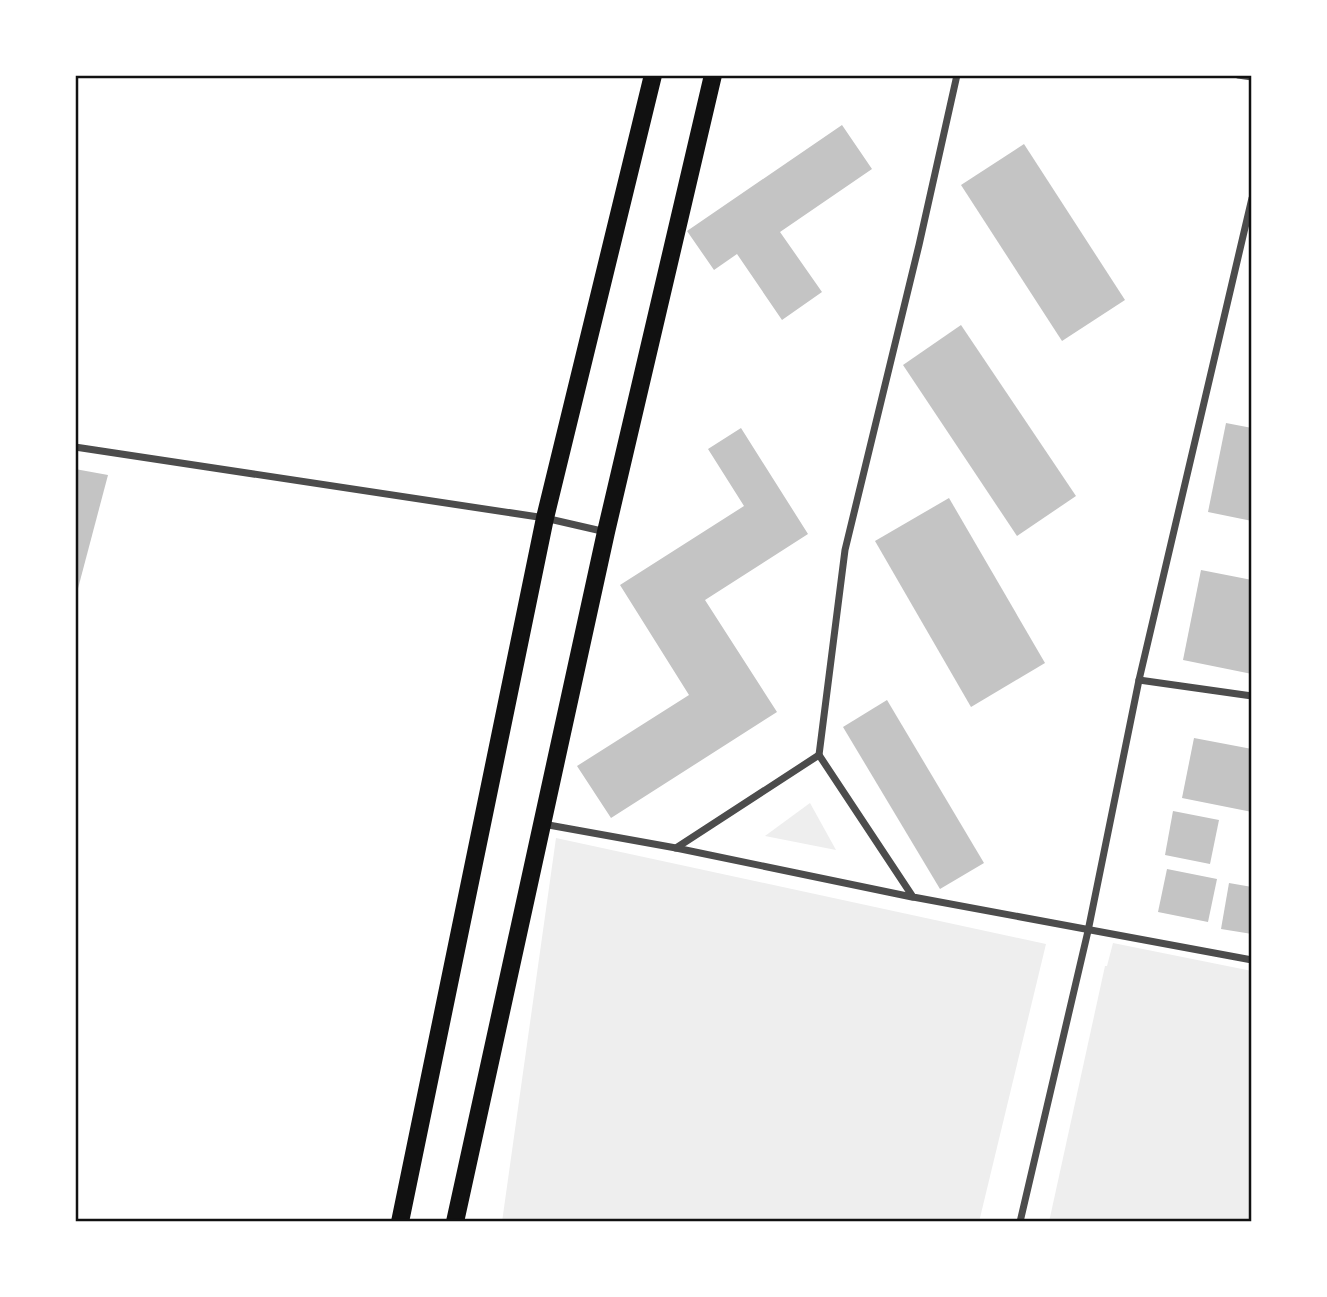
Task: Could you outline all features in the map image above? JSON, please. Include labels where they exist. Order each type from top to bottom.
[{"type":"main road","points":[[400,1222],[545,519],[653,75]]},
{"type":"main road","points":[[455,1222],[606,532],[713,75]]},
{"type":"street","points":[[913,897],[819,755],[845,550],[957,75]]},
{"type":"street","points":[[1238,75],[1252,77]]},
{"type":"street","points":[[1020,1222],[1088,931],[1139,680],[1252,198]]},
{"type":"street","points":[[75,447],[545,519],[606,532]]},
{"type":"street","points":[[1139,680],[1252,696]]},
{"type":"street","points":[[676,848],[819,755]]},
{"type":"street","points":[[543,824],[1088,931],[1252,960]]},
{"type":"shaded area","points":[[810,803],[836,850],[765,836]]},
{"type":"shaded area","points":[[556,838],[1046,944],[979,1222],[502,1222]]},
{"type":"shaded area","points":[[1113,943],[1252,971],[1252,1222],[1049,1222],[1105,966]]},
{"type":"building","points":[[842,125],[872,169],[780,232],[822,292],[782,320],[737,254],[714,270],[687,231]]},
{"type":"building","points":[[1024,144],[1125,300],[1062,341],[961,185]]},
{"type":"building","points":[[961,325],[1076,496],[1017,536],[903,365]]},
{"type":"building","points":[[1226,423],[1252,428],[1252,521],[1208,512]]},
{"type":"building","points":[[741,428],[808,534],[705,600],[777,712],[611,818],[577,766],[689,695],[620,585],[744,506],[708,449]]},
{"type":"building","points":[[75,469],[108,475],[76,596],[75,596]]},
{"type":"building","points":[[949,498],[1045,663],[971,707],[875,541]]},
{"type":"building","points":[[1201,570],[1252,580],[1252,674],[1183,660]]},
{"type":"building","points":[[887,700],[984,863],[940,889],[843,727]]},
{"type":"building","points":[[1194,738],[1252,749],[1252,812],[1182,798]]},
{"type":"building","points":[[1173,811],[1219,820],[1210,864],[1165,855]]},
{"type":"building","points":[[1167,869],[1217,879],[1208,922],[1158,912]]},
{"type":"building","points":[[1229,883],[1252,887],[1252,934],[1221,929]]}]
